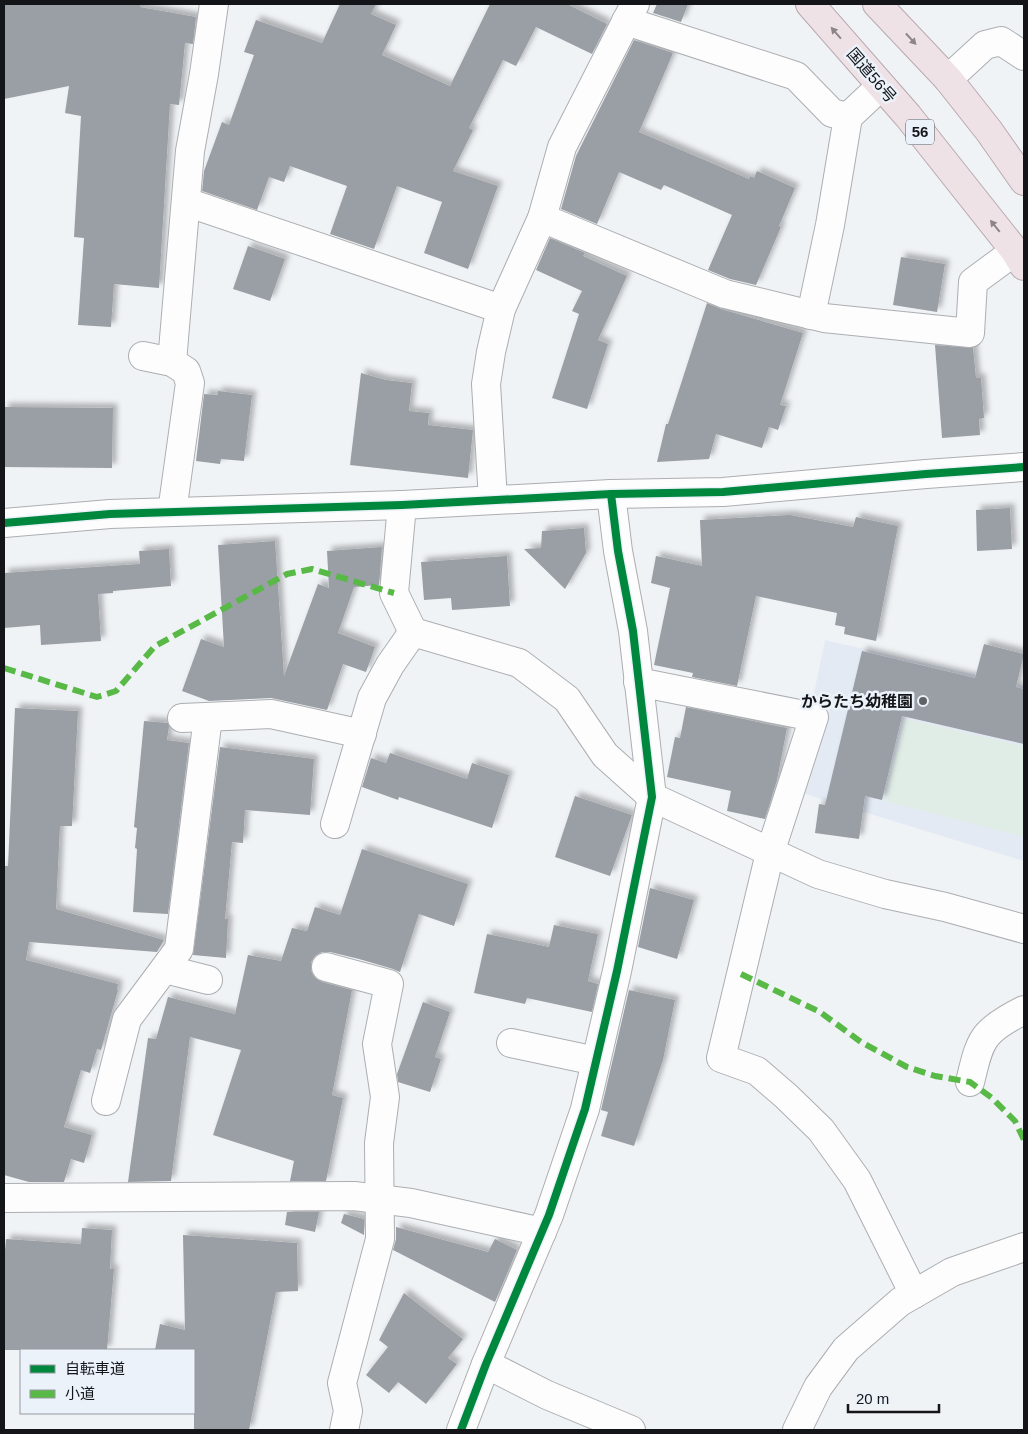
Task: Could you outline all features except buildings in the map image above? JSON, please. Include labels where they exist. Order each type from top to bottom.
[{"type":"highway","name":"国道56号","points":[[810,4],[908,116],[1020,258]]},
{"type":"highway","points":[[877,4],[948,79],[989,131],[1024,181]]},
{"type":"street","points":[[172,362],[190,151],[214,4]]},
{"type":"street","points":[[493,500],[486,384],[501,309],[542,218],[562,147],[627,10],[796,76],[832,113],[848,117]]},
{"type":"street","points":[[948,79],[985,45],[1001,41],[1024,56]]},
{"type":"street","points":[[811,315],[830,225],[848,117],[881,86]]},
{"type":"street","points":[[186,202],[501,309]]},
{"type":"street","points":[[542,218],[725,294],[824,318],[970,333],[973,282],[1020,258]]},
{"type":"street","points":[[142,356],[172,362],[186,372],[190,383],[172,512]]},
{"type":"street","points":[[4,523],[110,514],[402,504],[610,494],[723,492],[1024,467]]},
{"type":"street","points":[[460,1430],[542,1232],[585,1109],[618,971],[652,798],[633,631],[618,552],[610,494]]},
{"type":"street","points":[[402,504],[394,593],[413,632],[519,663],[567,699],[605,756],[652,798],[818,874],[885,894],[945,906],[1024,929]]},
{"type":"street","points":[[335,824],[372,698],[390,664],[413,632]]},
{"type":"street","points":[[638,682],[814,717],[770,853],[721,1058],[757,1072],[786,1096],[821,1130],[857,1180],[914,1294]]},
{"type":"street","points":[[106,1101],[128,1019],[179,950],[195,717],[271,714],[362,734]]},
{"type":"street","points":[[326,967],[388,984],[377,1044],[385,1097],[380,1143],[380,1239],[342,1383],[348,1411],[344,1430]]},
{"type":"street","points":[[164,969],[208,980]]},
{"type":"street","points":[[970,1082],[979,1050],[988,1034],[1024,1010]]},
{"type":"street","points":[[511,1043],[596,1061]]},
{"type":"street","points":[[4,1198],[354,1196],[411,1203],[542,1232]]},
{"type":"street","points":[[796,1430],[818,1387],[846,1349],[900,1302],[952,1272],[1024,1247]]},
{"type":"street","points":[[486,1364],[547,1395],[631,1430]]},
{"type":"shaded area","points":[[825,640],[1024,686],[1024,861],[805,794],[830,707],[812,703]]},
{"type":"shaded area","points":[[905,719],[1024,746],[1024,837],[885,801]]},
{"type":"marked path","points":[[4,668],[97,697],[116,691],[155,646],[287,574],[312,569],[394,593]]},
{"type":"marked path","points":[[741,974],[820,1012],[861,1042],[907,1067],[935,1076],[970,1082],[992,1098],[1015,1121],[1024,1140]]},
{"type":"cycle path","points":[[4,523],[110,514],[402,505],[611,494],[723,492],[1024,467]]},
{"type":"cycle path","points":[[461,1430],[486,1364],[549,1215],[585,1109],[617,971],[652,797],[633,631],[618,551],[611,494]]},
{"type":"place","name":"からたち幼稚園","points":[[923,701]]}]
